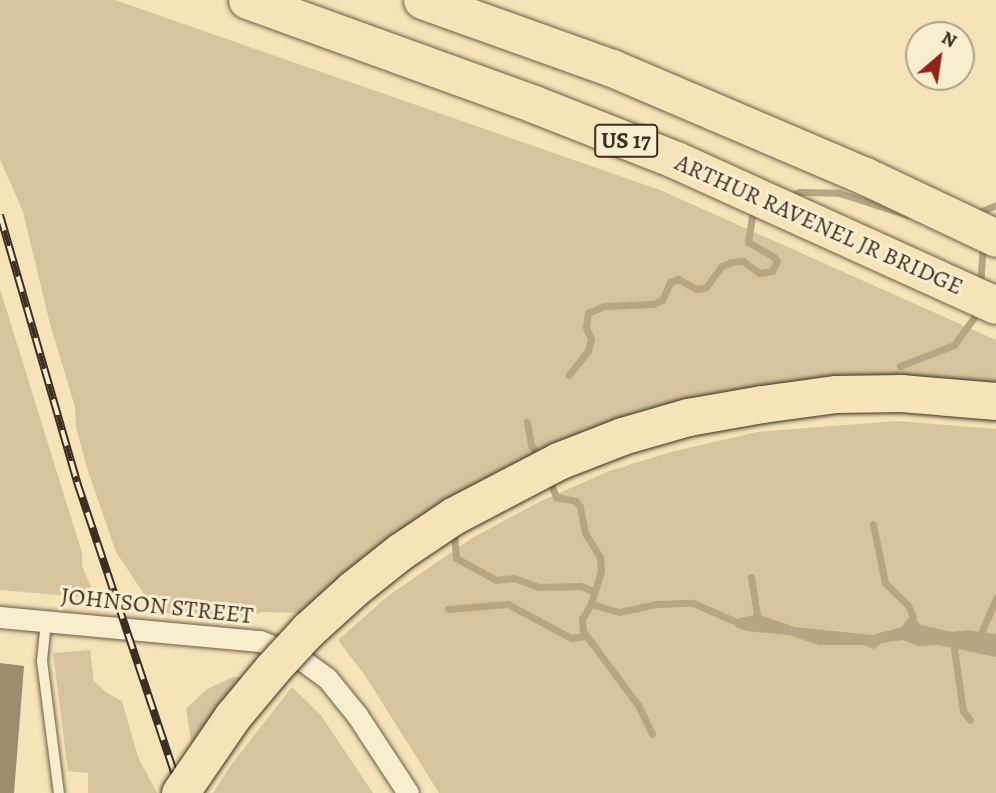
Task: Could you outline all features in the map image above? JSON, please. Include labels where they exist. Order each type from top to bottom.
[{"type":"highway","name":"ARTHUR RAVENEL JR BRIDGE","points":[[247,0],[534,104],[676,160],[996,305]]},
{"type":"highway","name":"US 17","points":[[422,0],[612,68],[865,176],[996,237]]},
{"type":"highway","points":[[480,0],[612,68]]},
{"type":"highway","points":[[180,793],[232,717],[272,669],[308,630],[354,589],[401,551],[453,516],[558,461],[622,436],[688,417],[774,402],[836,394],[901,393],[996,401]]},
{"type":"street","name":"JOHNSON STREET","points":[[0,617],[260,641],[298,657],[327,678],[343,696],[408,793]]},
{"type":"lane","points":[[46,621],[42,661],[59,793]]},
{"type":"shaded area","points":[[0,0],[115,0],[660,190],[996,340],[996,384],[661,408],[302,613],[262,612],[236,620],[156,612],[116,552],[87,468],[76,427],[75,407],[50,324],[23,212],[0,159]]},
{"type":"shaded area","points":[[0,289],[82,553],[82,566],[91,587],[81,597],[0,590]]},
{"type":"shaded area","points":[[897,421],[996,429],[996,793],[439,793],[366,677],[338,640],[388,596],[472,538],[541,501],[609,471],[671,452],[757,432]]},
{"type":"shaded area","points":[[757,614],[795,627],[872,635],[902,627],[908,618],[913,617],[921,625],[952,632],[967,630],[996,634],[996,657],[938,645],[918,646],[903,640],[882,643],[874,649],[864,645],[818,645],[789,635],[746,631],[736,627],[732,620]]},
{"type":"shaded area","points":[[90,650],[94,681],[107,693],[122,701],[138,757],[157,793],[88,793],[88,773],[68,771],[53,653]]},
{"type":"shaded area","points":[[233,677],[243,678],[192,747],[186,709],[207,689]]},
{"type":"shaded area","points":[[292,687],[320,714],[373,793],[213,793],[231,765]]},
{"type":"building","points":[[0,663],[24,666],[14,793],[0,793]]},
{"type":"waterway","points":[[787,196],[800,192],[839,193],[908,215]]},
{"type":"waterway","points":[[975,214],[996,205]]},
{"type":"waterway","points":[[569,375],[588,351],[591,339],[586,327],[588,313],[604,306],[653,304],[662,300],[670,282],[678,279],[696,289],[706,287],[722,266],[732,262],[743,261],[759,273],[772,271],[777,261],[774,257],[748,242],[752,217],[758,208]]},
{"type":"waterway","points":[[980,287],[983,243]]},
{"type":"waterway","points":[[900,366],[954,345],[974,317],[976,309]]},
{"type":"waterway","points":[[527,422],[531,445],[541,460]]},
{"type":"waterway","points":[[548,477],[556,497],[576,501],[580,507],[585,533],[600,557],[601,571],[591,604],[619,612],[657,604],[693,603],[732,620]]},
{"type":"waterway","points":[[873,524],[885,583],[908,605],[913,617]]},
{"type":"waterway","points":[[454,534],[456,558],[496,580],[514,578],[539,587],[581,586],[592,591]]},
{"type":"waterway","points":[[751,577],[757,614]]},
{"type":"waterway","points":[[982,631],[996,598]]},
{"type":"waterway","points":[[448,609],[508,604],[571,638],[586,636]]},
{"type":"waterway","points":[[591,604],[582,619],[583,631],[638,705],[652,734]]},
{"type":"waterway","points":[[954,649],[963,711],[970,720]]},
{"type":"railway","points":[[0,215],[77,482],[181,793]]}]
